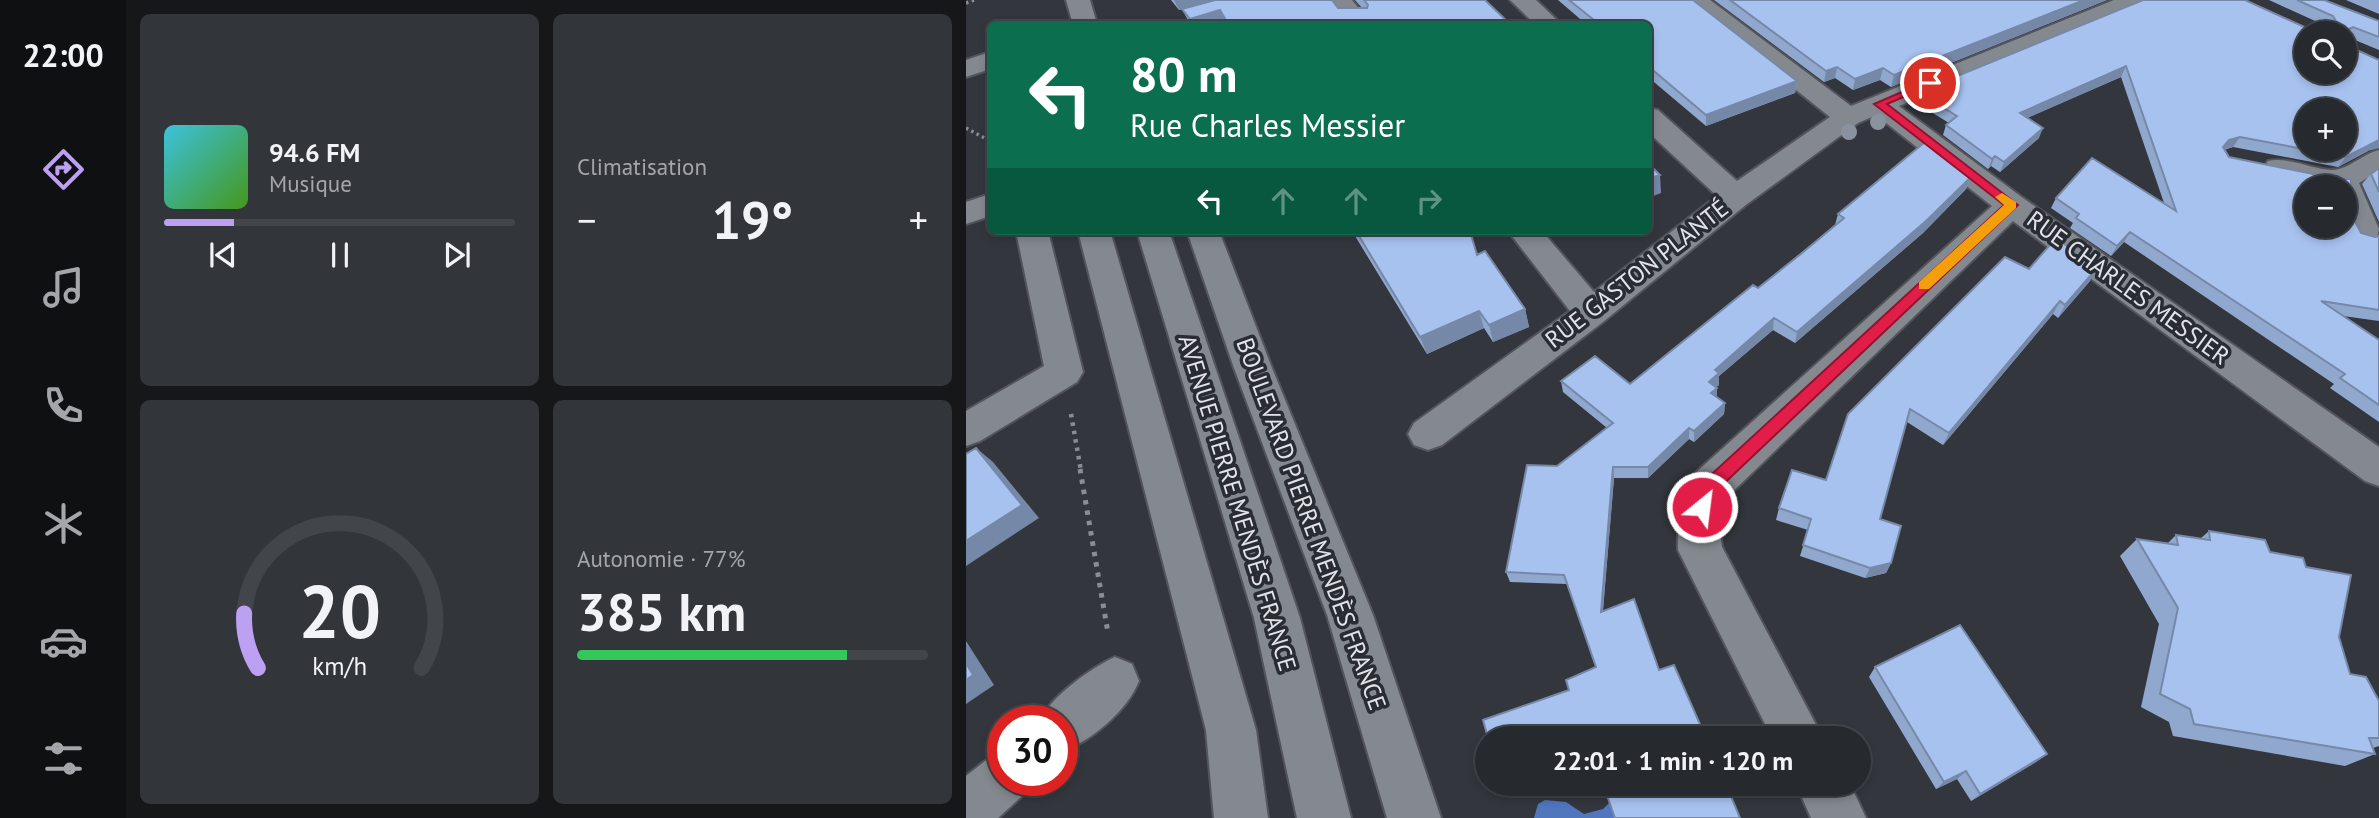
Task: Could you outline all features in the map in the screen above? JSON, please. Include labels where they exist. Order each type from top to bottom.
[{"type":"street","points":[[1339,0],[1356,21]]},
{"type":"street","points":[[1522,0],[1546,21]]},
{"type":"street","points":[[1695,0],[1848,117]]},
{"type":"street","name":"RUE GASTON PLANTÉ","points":[[1428,434],[1591,313],[1736,197],[1848,117],[2135,0]]},
{"type":"street","points":[[966,69],[987,61]]},
{"type":"street","name":"RUE CHARLES MESSIER","points":[[1879,104],[2012,205],[2379,468]]},
{"type":"street","points":[[1652,120],[1736,197]]},
{"type":"street","points":[[2357,175],[2379,159]]},
{"type":"street","points":[[2247,162],[2302,175]]},
{"type":"street","points":[[966,214],[987,205]]},
{"type":"street","points":[[1792,726],[1700,550],[1698,525],[1707,489],[2012,205]]},
{"type":"street","points":[[2357,215],[2365,233]]},
{"type":"street","points":[[966,430],[1065,372],[1033,235]]},
{"type":"street","points":[[1095,235],[1231,730],[1241,818]]},
{"type":"street","name":"AVENUE PIERRE MENDÈS FRANCE","points":[[1154,235],[1277,618],[1324,818]]},
{"type":"street","name":"BOULEVARD PIERRE MENDÈS FRANCE","points":[[1204,235],[1253,368],[1350,615],[1414,818]]},
{"type":"street","points":[[1527,235],[1591,313]]},
{"type":"street","points":[[1078,713],[1115,681]]},
{"type":"street","points":[[966,811],[987,793]]},
{"type":"street","points":[[1828,796],[1839,818]]},
{"type":"path","points":[[966,2],[974,0]]},
{"type":"path","points":[[966,128],[987,139]]},
{"type":"path","points":[[1065,372],[1115,681]]},
{"type":"water","points":[[1545,800],[1566,802],[1584,814],[1603,809],[1612,800],[1634,818],[1534,818],[1538,804]]},
{"type":"building","points":[[1215,0],[1332,0],[1338,8],[1367,8],[1364,0],[1485,0],[1507,21],[1226,21],[1220,10],[1190,19],[1182,9]]},
{"type":"building","points":[[1569,0],[1693,0],[1797,81],[1706,115],[1652,69],[1652,21],[1595,21]]},
{"type":"building","points":[[1730,0],[2084,0],[1894,75],[1883,68],[1855,79],[1837,67],[1826,71]]},
{"type":"building","points":[[2143,0],[2245,0],[2294,22],[2294,84],[2357,84],[2357,50],[2379,60],[2379,140],[2357,151],[2357,98],[2294,98],[2294,147],[2240,137],[2229,140],[2223,147],[2229,157],[2318,175],[2294,175],[2294,238],[2357,238],[2357,225],[2361,233],[2379,236],[2379,310],[2321,301],[2379,340],[2379,405],[2340,378],[2345,374],[2130,232],[2117,246],[2076,218],[2079,214],[2056,198],[2092,158],[2176,211],[2126,66],[2020,113],[2043,128],[2004,162],[1995,156],[1992,159],[1946,125],[1957,116],[1918,92]]},
{"type":"building","points":[[2297,0],[2324,0],[2379,21],[2379,37],[2357,29],[2357,21],[2336,21],[2333,16]]},
{"type":"building","points":[[1925,142],[1971,177],[1926,221],[1797,332],[1774,318],[1715,370],[1719,373],[1709,382],[1717,388],[1711,393],[1725,403],[1694,431],[1689,428],[1648,467],[1613,467],[1601,612],[1634,599],[1659,670],[1674,665],[1701,726],[1485,726],[1483,720],[1569,690],[1566,680],[1596,667],[1564,575],[1506,572],[1527,465],[1557,466],[1613,423],[1561,381],[1595,356],[1630,384],[1753,285],[1758,288],[1802,253],[1844,218],[1838,214]]},
{"type":"building","points":[[1652,167],[1660,175],[1652,178]]},
{"type":"building","points":[[2379,168],[2379,192],[2371,174]]},
{"type":"building","points":[[1358,235],[1471,235],[1477,255],[1485,251],[1525,309],[1489,325],[1479,311],[1420,337]]},
{"type":"building","points":[[2056,238],[2097,268],[2065,305],[2060,301],[1949,433],[1910,409],[1880,519],[1901,526],[1891,563],[1870,568],[1803,545],[1811,519],[1779,508],[1792,470],[1826,480],[1848,414],[2005,257],[2029,269]]},
{"type":"building","points":[[976,448],[1022,505],[966,541],[966,454]]},
{"type":"building","points":[[2209,531],[2265,540],[2270,552],[2303,558],[2306,567],[2351,575],[2339,637],[2350,674],[2366,677],[2379,701],[2379,738],[2369,738],[2375,754],[2194,724],[2190,709],[2160,694],[2178,608],[2137,539],[2178,545],[2176,535],[2210,540]]},
{"type":"building","points":[[1960,625],[2047,754],[1980,794],[1966,771],[1944,782],[1875,667]]},
{"type":"building","points":[[966,663],[973,675],[966,680]]},
{"type":"building","points":[[1607,796],[1731,796],[1740,818],[1615,818]]},
{"type":"slow traffic","points":[[1924,286],[2012,205],[2002,197]]},
{"type":"route","points":[[1702,507],[1707,489],[2012,205],[1879,104],[1930,83]]}]
